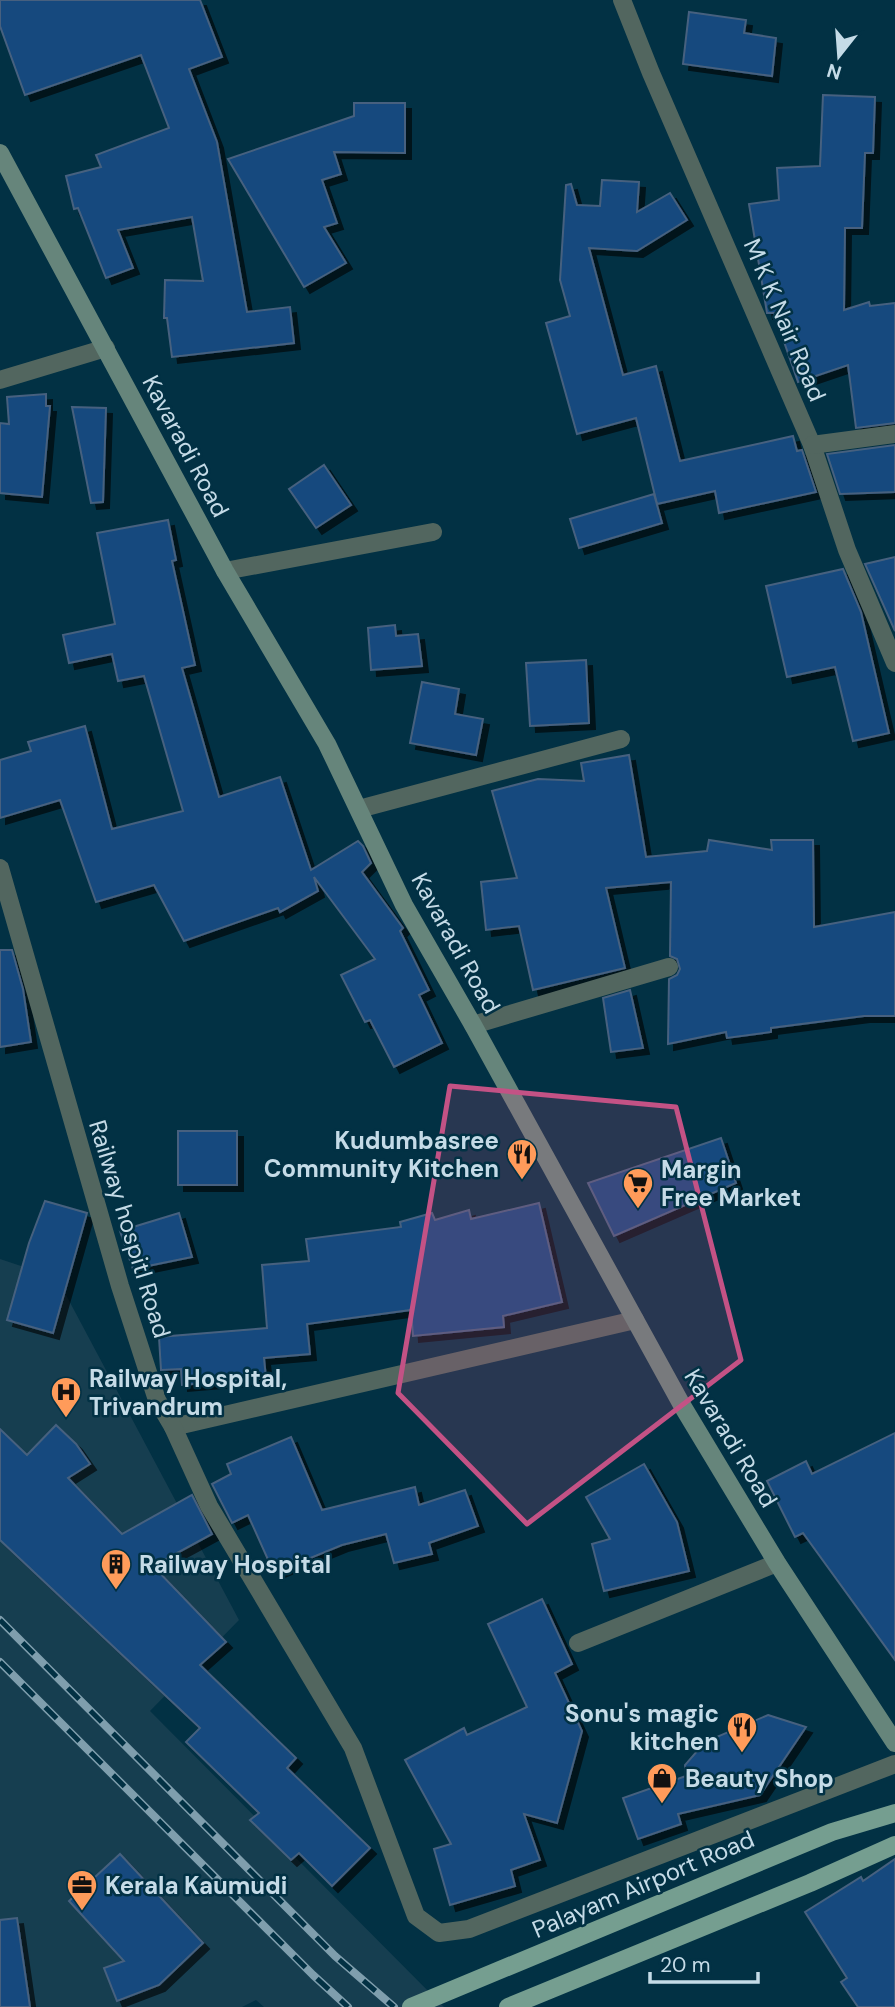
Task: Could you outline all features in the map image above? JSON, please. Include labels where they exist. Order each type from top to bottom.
[{"type":"main road","name":"Kavaradi Road","points":[[0,153],[225,571],[327,744],[404,905],[683,1407],[777,1563],[895,1743]]},
{"type":"main road","name":"Palayam Airport Road","points":[[411,2007],[832,1832],[895,1812]]},
{"type":"main road","points":[[508,2007],[810,1883],[895,1845]]},
{"type":"street","name":"M K K Nair Road","points":[[622,0],[812,445],[847,550],[895,663]]},
{"type":"street","points":[[0,380],[106,348]]},
{"type":"street","points":[[812,445],[895,434]]},
{"type":"street","points":[[225,571],[433,532]]},
{"type":"street","points":[[359,809],[621,739]]},
{"type":"street","name":"Railway hospitl Road","points":[[0,868],[120,1286],[157,1400],[173,1427],[209,1506],[353,1748],[416,1916],[439,1933],[469,1929],[895,1764]]},
{"type":"street","points":[[473,1025],[669,967]]},
{"type":"street","points":[[173,1427],[635,1320]]},
{"type":"street","points":[[578,1643],[777,1563]]},
{"type":"highlighted area","points":[[450,1086],[676,1107],[741,1360],[527,1524],[398,1393]]},
{"type":"shaded area","points":[[0,1259],[57,1278],[239,1620],[150,1711],[444,2007],[264,2007],[256,2000],[242,2007],[0,2007]]},
{"type":"building","points":[[0,0],[200,0],[222,57],[189,69],[217,142],[247,312],[290,307],[294,343],[172,357],[167,318],[164,318],[165,280],[203,281],[192,217],[118,230],[133,268],[106,278],[78,208],[74,209],[66,176],[101,167],[96,155],[169,128],[141,55],[25,95],[0,26]]},
{"type":"building","points":[[689,12],[746,20],[744,33],[776,38],[772,76],[683,64]]},
{"type":"building","points":[[823,95],[875,97],[873,153],[865,153],[862,228],[845,228],[844,310],[869,302],[870,306],[895,303],[895,423],[856,428],[848,365],[798,382],[774,313],[767,313],[749,204],[779,200],[777,168],[820,166]]},
{"type":"building","points":[[354,103],[405,103],[405,153],[334,152],[341,174],[322,180],[337,223],[324,227],[346,263],[304,287],[228,159],[354,116]]},
{"type":"building","points":[[602,180],[639,182],[637,212],[670,193],[687,220],[637,251],[589,248],[623,375],[656,366],[680,461],[793,436],[797,451],[802,450],[816,492],[719,513],[715,491],[657,504],[636,418],[577,434],[546,323],[570,316],[560,280],[566,185],[571,184],[577,205],[600,206]]},
{"type":"building","points":[[46,394],[46,406],[50,406],[42,497],[0,493],[0,423],[9,424],[7,397]]},
{"type":"building","points":[[72,407],[106,408],[103,502],[91,503]]},
{"type":"building","points":[[895,445],[895,492],[840,494],[827,454]]},
{"type":"building","points":[[324,465],[351,505],[316,528],[289,489]]},
{"type":"building","points":[[654,494],[662,523],[579,548],[570,519]]},
{"type":"building","points":[[168,520],[176,560],[172,561],[195,665],[182,668],[219,797],[280,777],[311,870],[358,841],[371,863],[362,872],[403,928],[400,931],[429,990],[419,995],[442,1043],[394,1067],[370,1020],[365,1022],[341,975],[375,959],[314,877],[318,891],[280,912],[278,908],[184,941],[154,885],[96,902],[60,800],[0,818],[0,760],[31,751],[28,742],[85,726],[112,829],[183,811],[144,676],[118,681],[112,654],[69,663],[63,635],[115,624],[97,533]]},
{"type":"building","points":[[895,557],[895,631],[865,564]]},
{"type":"building","points":[[843,569],[861,612],[889,733],[853,741],[835,667],[787,677],[766,586]]},
{"type":"building","points":[[395,625],[396,636],[418,634],[422,666],[371,670],[368,628]]},
{"type":"building","points":[[586,660],[589,723],[530,726],[526,663]]},
{"type":"building","points":[[422,682],[459,689],[455,714],[483,719],[476,755],[410,743]]},
{"type":"building","points":[[629,755],[646,857],[707,851],[709,840],[772,850],[771,840],[813,840],[814,927],[895,912],[895,1016],[864,1016],[771,1028],[771,1032],[727,1038],[726,1032],[668,1044],[669,979],[677,975],[680,969],[677,959],[670,956],[671,882],[606,888],[625,968],[533,990],[519,926],[486,930],[481,882],[517,878],[492,791],[538,779],[584,781],[581,763]]},
{"type":"building","points":[[0,950],[12,950],[23,989],[31,1042],[0,1047]]},
{"type":"building","points":[[630,990],[643,1048],[611,1052],[603,998]]},
{"type":"building","points":[[178,1131],[237,1131],[237,1185],[178,1185]]},
{"type":"building","name":"Margin Free Market","points":[[721,1138],[736,1183],[614,1236],[588,1183]]},
{"type":"building","points":[[45,1201],[87,1213],[53,1333],[7,1320],[29,1243]]},
{"type":"building","points":[[539,1203],[562,1302],[503,1316],[504,1327],[413,1336],[411,1310],[307,1324],[310,1354],[264,1358],[266,1378],[182,1385],[181,1369],[161,1370],[159,1337],[267,1328],[262,1265],[309,1261],[306,1239],[401,1227],[400,1222],[432,1213],[435,1220],[469,1210],[471,1219]]},
{"type":"building","points":[[179,1213],[192,1257],[133,1269],[120,1231]]},
{"type":"building","points":[[56,1425],[76,1444],[90,1464],[68,1478],[122,1534],[192,1495],[212,1534],[153,1566],[226,1642],[200,1665],[296,1758],[287,1768],[370,1848],[332,1886],[299,1853],[291,1860],[250,1820],[259,1813],[186,1742],[200,1728],[0,1540],[0,1429],[27,1455]]},
{"type":"building","points":[[895,1433],[895,1660],[803,1533],[795,1537],[767,1481],[806,1461],[812,1474]]},
{"type":"building","points":[[291,1437],[322,1510],[415,1487],[419,1505],[465,1490],[478,1526],[429,1543],[432,1554],[394,1563],[386,1534],[342,1545],[274,1573],[248,1515],[232,1523],[212,1484],[231,1474],[227,1464]]},
{"type":"building","points":[[644,1464],[677,1522],[689,1571],[604,1591],[592,1544],[610,1539],[586,1497]]},
{"type":"building","points":[[542,1599],[572,1664],[555,1673],[582,1731],[557,1823],[524,1814],[540,1860],[511,1870],[515,1886],[450,1905],[434,1849],[451,1844],[405,1760],[464,1728],[467,1735],[527,1707],[488,1624]]},
{"type":"building","name":"Sonu's magic kitchen","points":[[768,1715],[806,1727],[760,1795],[678,1814],[681,1824],[638,1839],[623,1798],[686,1776],[685,1765],[705,1742]]},
{"type":"building","points":[[120,1854],[203,1943],[159,1985],[117,2001],[104,1968],[124,1961],[69,1901]]},
{"type":"building","points":[[895,1859],[895,2007],[858,2007],[841,1982],[847,1978],[805,1912],[861,1877],[863,1881]]},
{"type":"building","points":[[17,1918],[30,2007],[0,2007],[0,1920]]},
{"type":"railway","points":[[0,1620],[335,1956],[394,2007]]},
{"type":"railway","points":[[0,1662],[348,2007]]},
{"type":"place","name":"Kudumbasree Community Kitchen","points":[[522,1181]]},
{"type":"place","name":"Margin Free Market","points":[[638,1210]]},
{"type":"place","name":"Railway Hospital, Trivandrum","points":[[66,1419]]},
{"type":"place","name":"Railway Hospital","points":[[116,1591]]},
{"type":"place","name":"Sonu's magic kitchen","points":[[742,1754]]},
{"type":"place","name":"Beauty Shop","points":[[662,1805]]},
{"type":"place","name":"Kerala Kaumudi","points":[[82,1912]]}]
